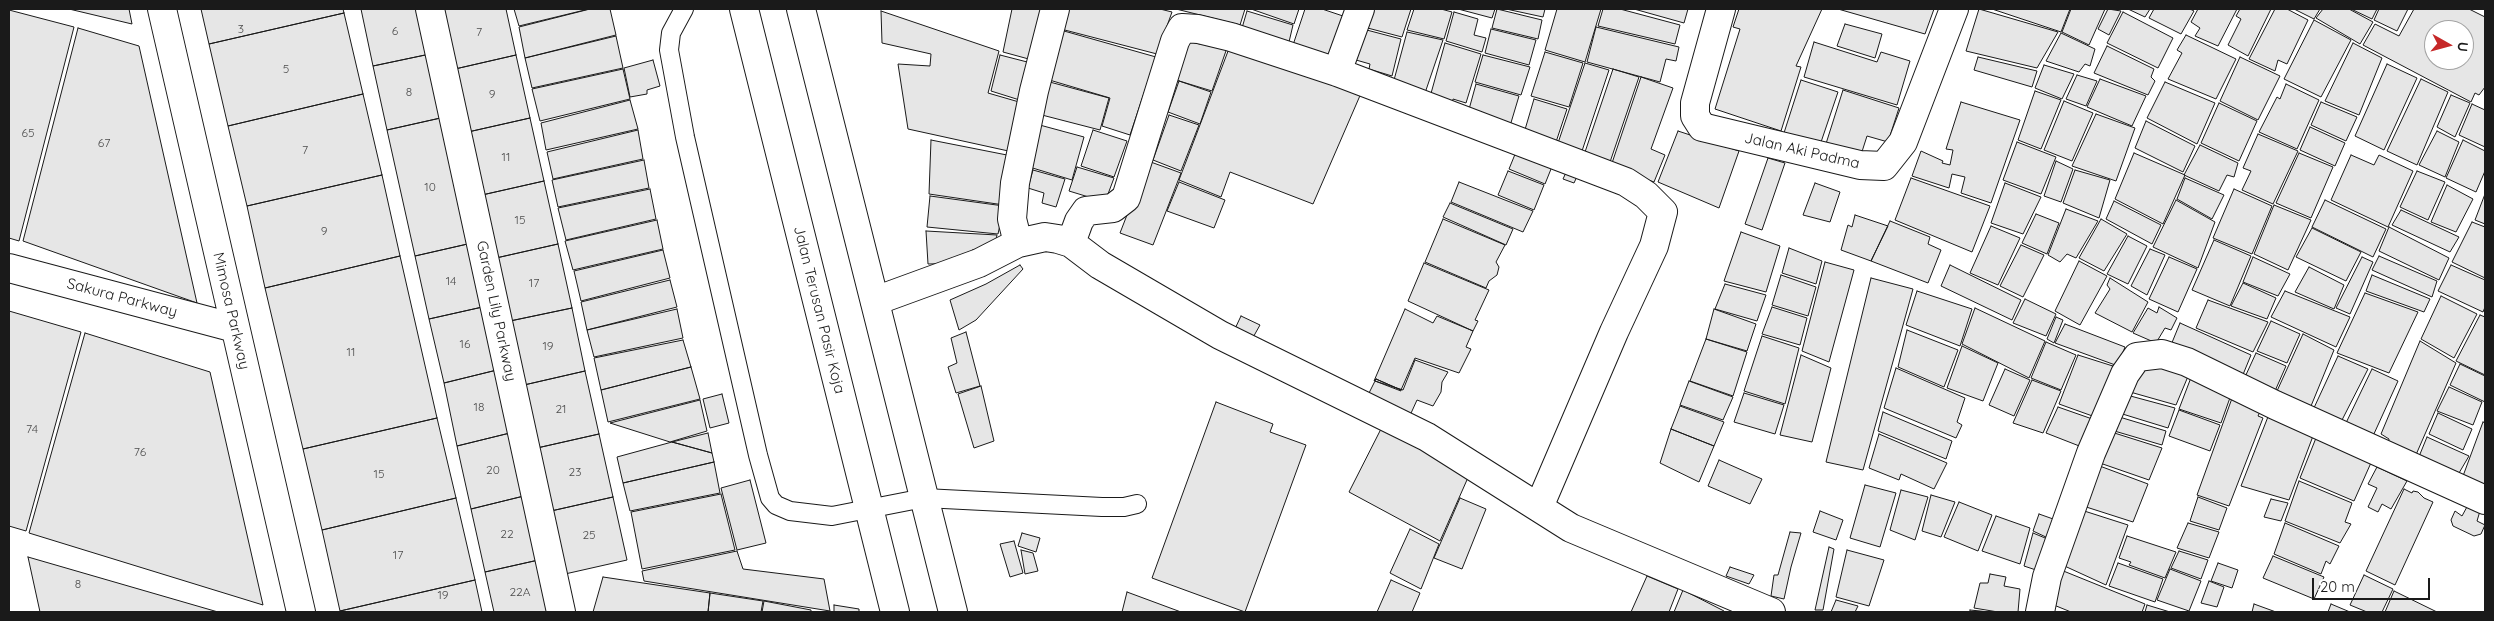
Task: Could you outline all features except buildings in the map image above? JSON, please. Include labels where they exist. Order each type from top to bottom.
[{"type":"street","name":"Mimosa Parkway","points":[[162,9],[301,612]]},
{"type":"street","name":"Garden Lily Parkway","points":[[430,9],[561,612]]},
{"type":"street","name":"Jalan Terusan Pasir Koja","points":[[744,9],[895,612]]},
{"type":"street","points":[[801,9],[953,612]]},
{"type":"street","points":[[1018,243],[1012,219],[1016,182],[1034,91],[1055,9]]},
{"type":"street","points":[[1337,72],[1360,9]]},
{"type":"street","name":"Jalan Aki Padma","points":[[1721,9],[1695,103],[1695,116],[1702,127],[1860,166],[1884,166],[1903,142],[1954,9]]},
{"type":"street","points":[[1071,244],[1079,221],[1086,212],[1113,208],[1126,198],[1175,41],[1182,28],[1198,29],[1230,37],[1337,72],[1626,182],[1646,195],[1663,212],[1654,246],[1614,332],[1539,507]]},
{"type":"street","points":[[875,301],[979,263],[1018,243],[1045,237],[1071,244],[1100,265],[1220,335],[1427,437],[1571,528],[1772,612]]},
{"type":"street","name":"Sakura Parkway","points":[[9,268],[235,328]]},
{"type":"street","points":[[2040,612],[2047,578],[2091,453],[2125,374],[2137,358],[2162,354],[2187,362],[2275,405],[2485,500]]},
{"type":"lane","points":[[684,9],[671,33],[669,50],[685,137],[770,498],[776,505],[790,510],[832,516],[924,498],[1102,507],[1124,507],[1137,504]]}]
